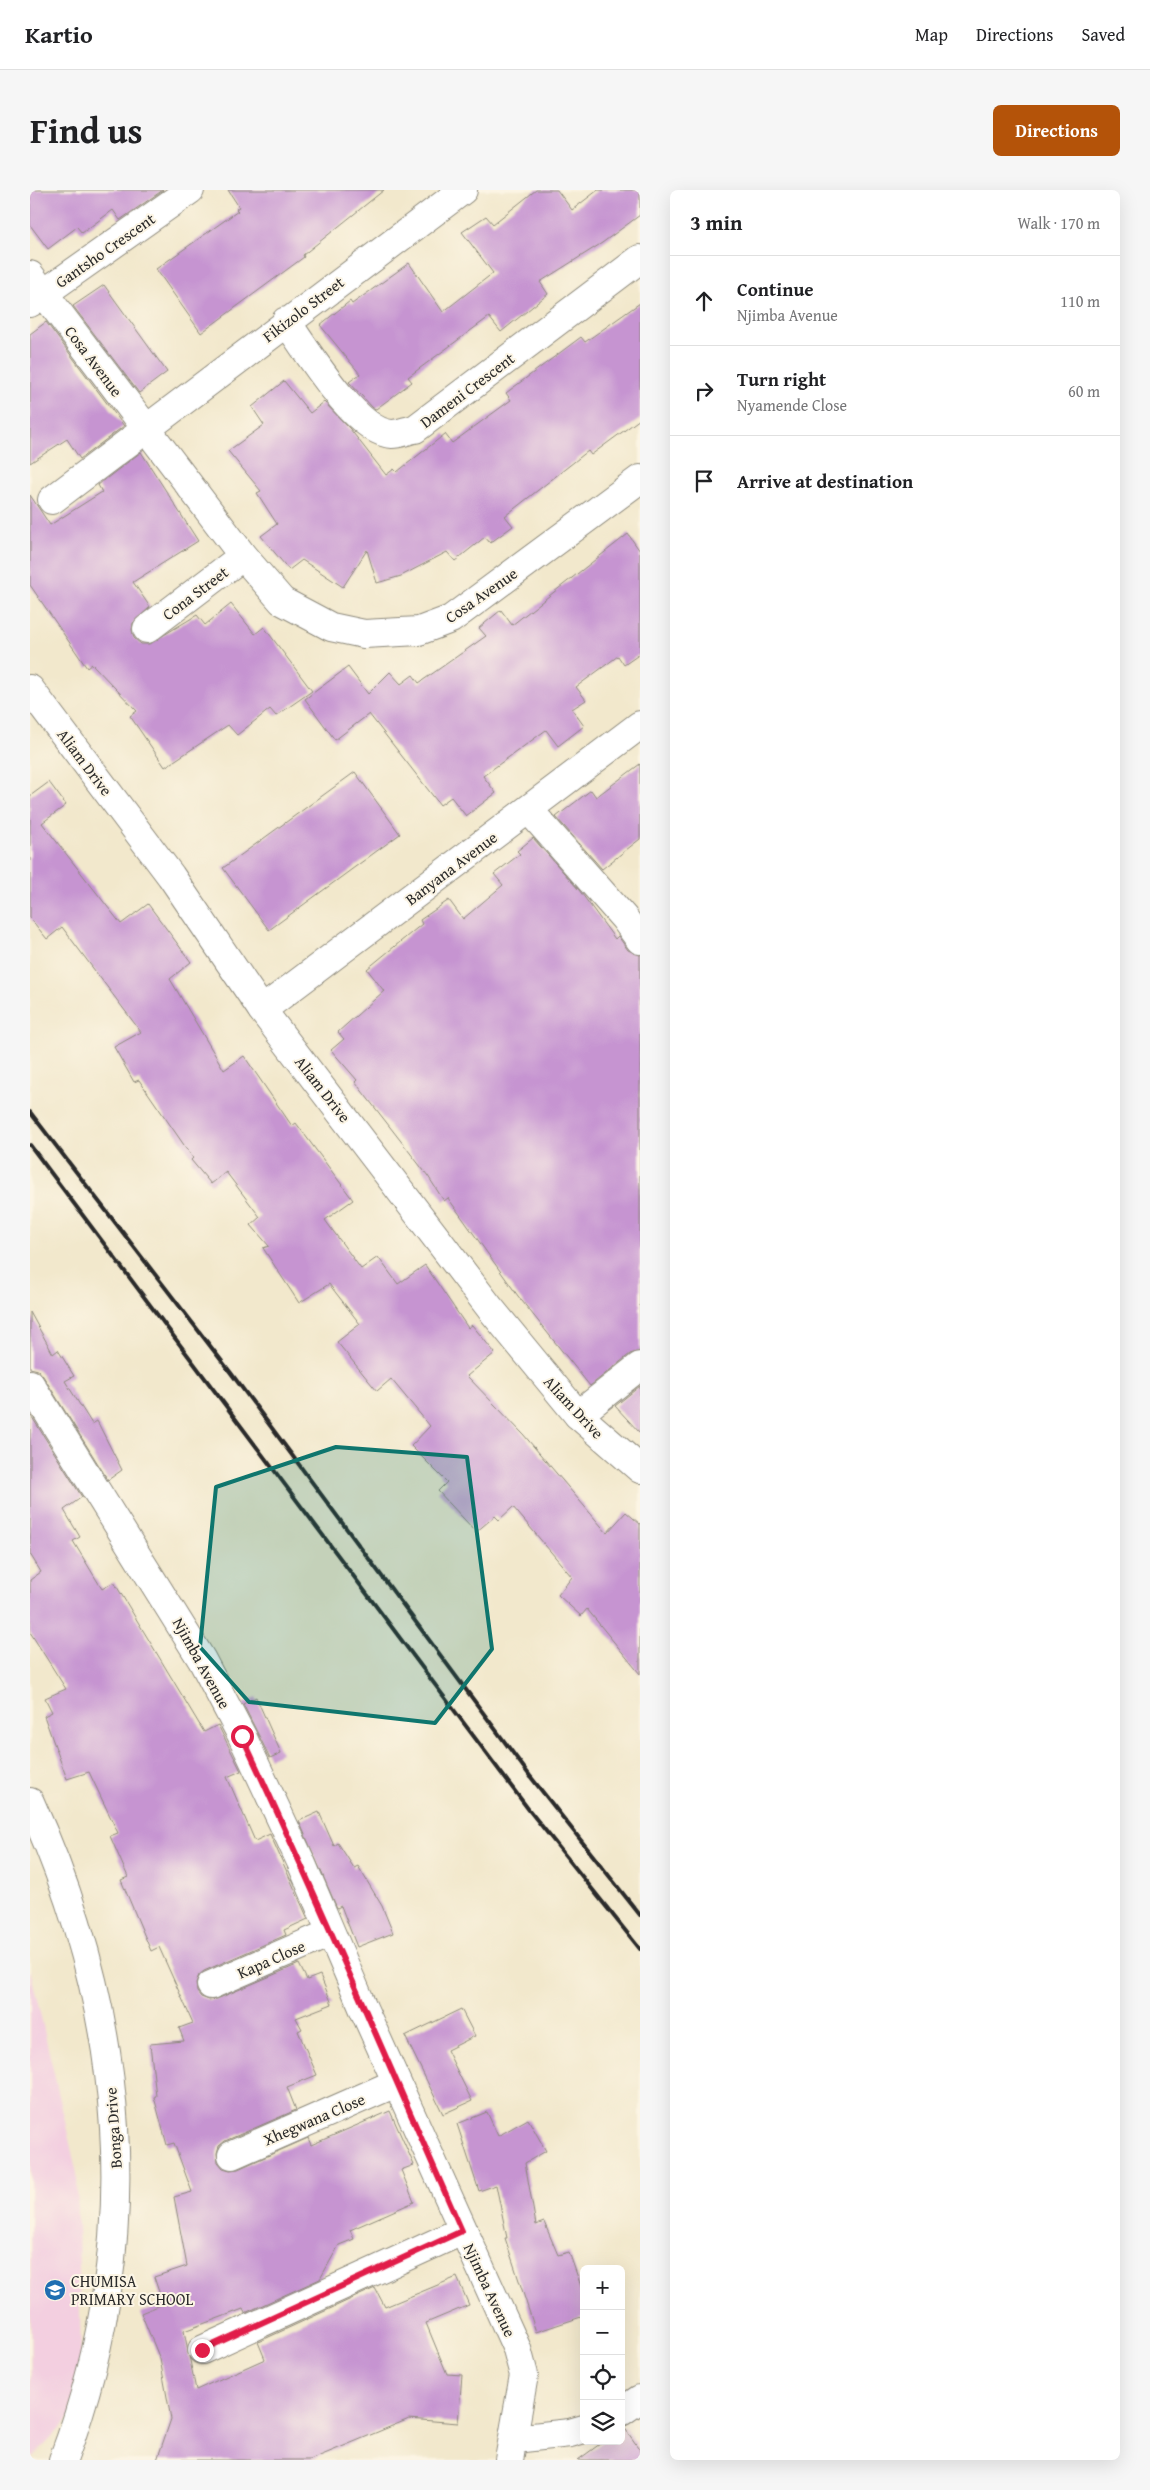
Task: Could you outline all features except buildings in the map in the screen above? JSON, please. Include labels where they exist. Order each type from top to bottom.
[{"type":"street","name":"Gantsho Crescent","points":[[34,290],[190,190]]},
{"type":"street","name":"Fikizolo Street","points":[[145,429],[462,190]]},
{"type":"street","name":"Dameni Crescent","points":[[286,322],[342,399],[368,425],[391,434],[415,429],[640,259]]},
{"type":"street","name":"Cosa Avenue","points":[[34,290],[243,556],[282,601],[331,627],[364,634],[419,630],[451,619],[640,479]]},
{"type":"street","points":[[52,500],[145,429]]},
{"type":"street","name":"Cona Street","points":[[147,629],[243,556]]},
{"type":"street","name":"Aliam Drive","points":[[30,689],[171,876],[262,1010],[490,1308],[578,1415],[640,1469]]},
{"type":"street","name":"Banyana Avenue","points":[[262,1010],[640,725]]},
{"type":"street","points":[[529,810],[624,918],[640,940]]},
{"type":"street","points":[[578,1415],[640,1366]]},
{"type":"street","name":"Njimba Avenue","points":[[30,1384],[202,1660],[242,1736],[301,1862],[330,1933],[462,2231],[503,2316],[521,2362],[524,2375],[512,2449]]},
{"type":"street","name":"Bonga Drive","points":[[30,1802],[55,1856],[78,1925],[104,2037],[114,2110],[115,2205],[108,2291],[76,2426],[63,2460]]},
{"type":"street","name":"Kapa Close","points":[[211,1985],[330,1933]]},
{"type":"street","name":"Xhegwana Close","points":[[232,2155],[396,2083]]},
{"type":"street","points":[[202,2350],[462,2231]]},
{"type":"street","points":[[625,2409],[640,2398]]},
{"type":"street","points":[[512,2449],[580,2431]]},
{"type":"highlighted area","points":[[336,1447],[467,1457],[492,1649],[435,1723],[249,1702],[200,1647],[216,1487]]},
{"type":"shaded area","name":"CHUMISA PRIMARY SCHOOL","points":[[30,1969],[77,2174],[82,2405],[31,2460]]},
{"type":"railway","points":[[30,1112],[231,1373],[530,1776],[640,1915]]},
{"type":"railway","points":[[30,1145],[529,1810],[640,1949]]},
{"type":"place","name":"CHUMISA PRIMARY SCHOOL","points":[[55,2290]]},
{"type":"route","points":[[202,2350],[462,2231],[330,1933],[301,1862],[242,1736]]}]
